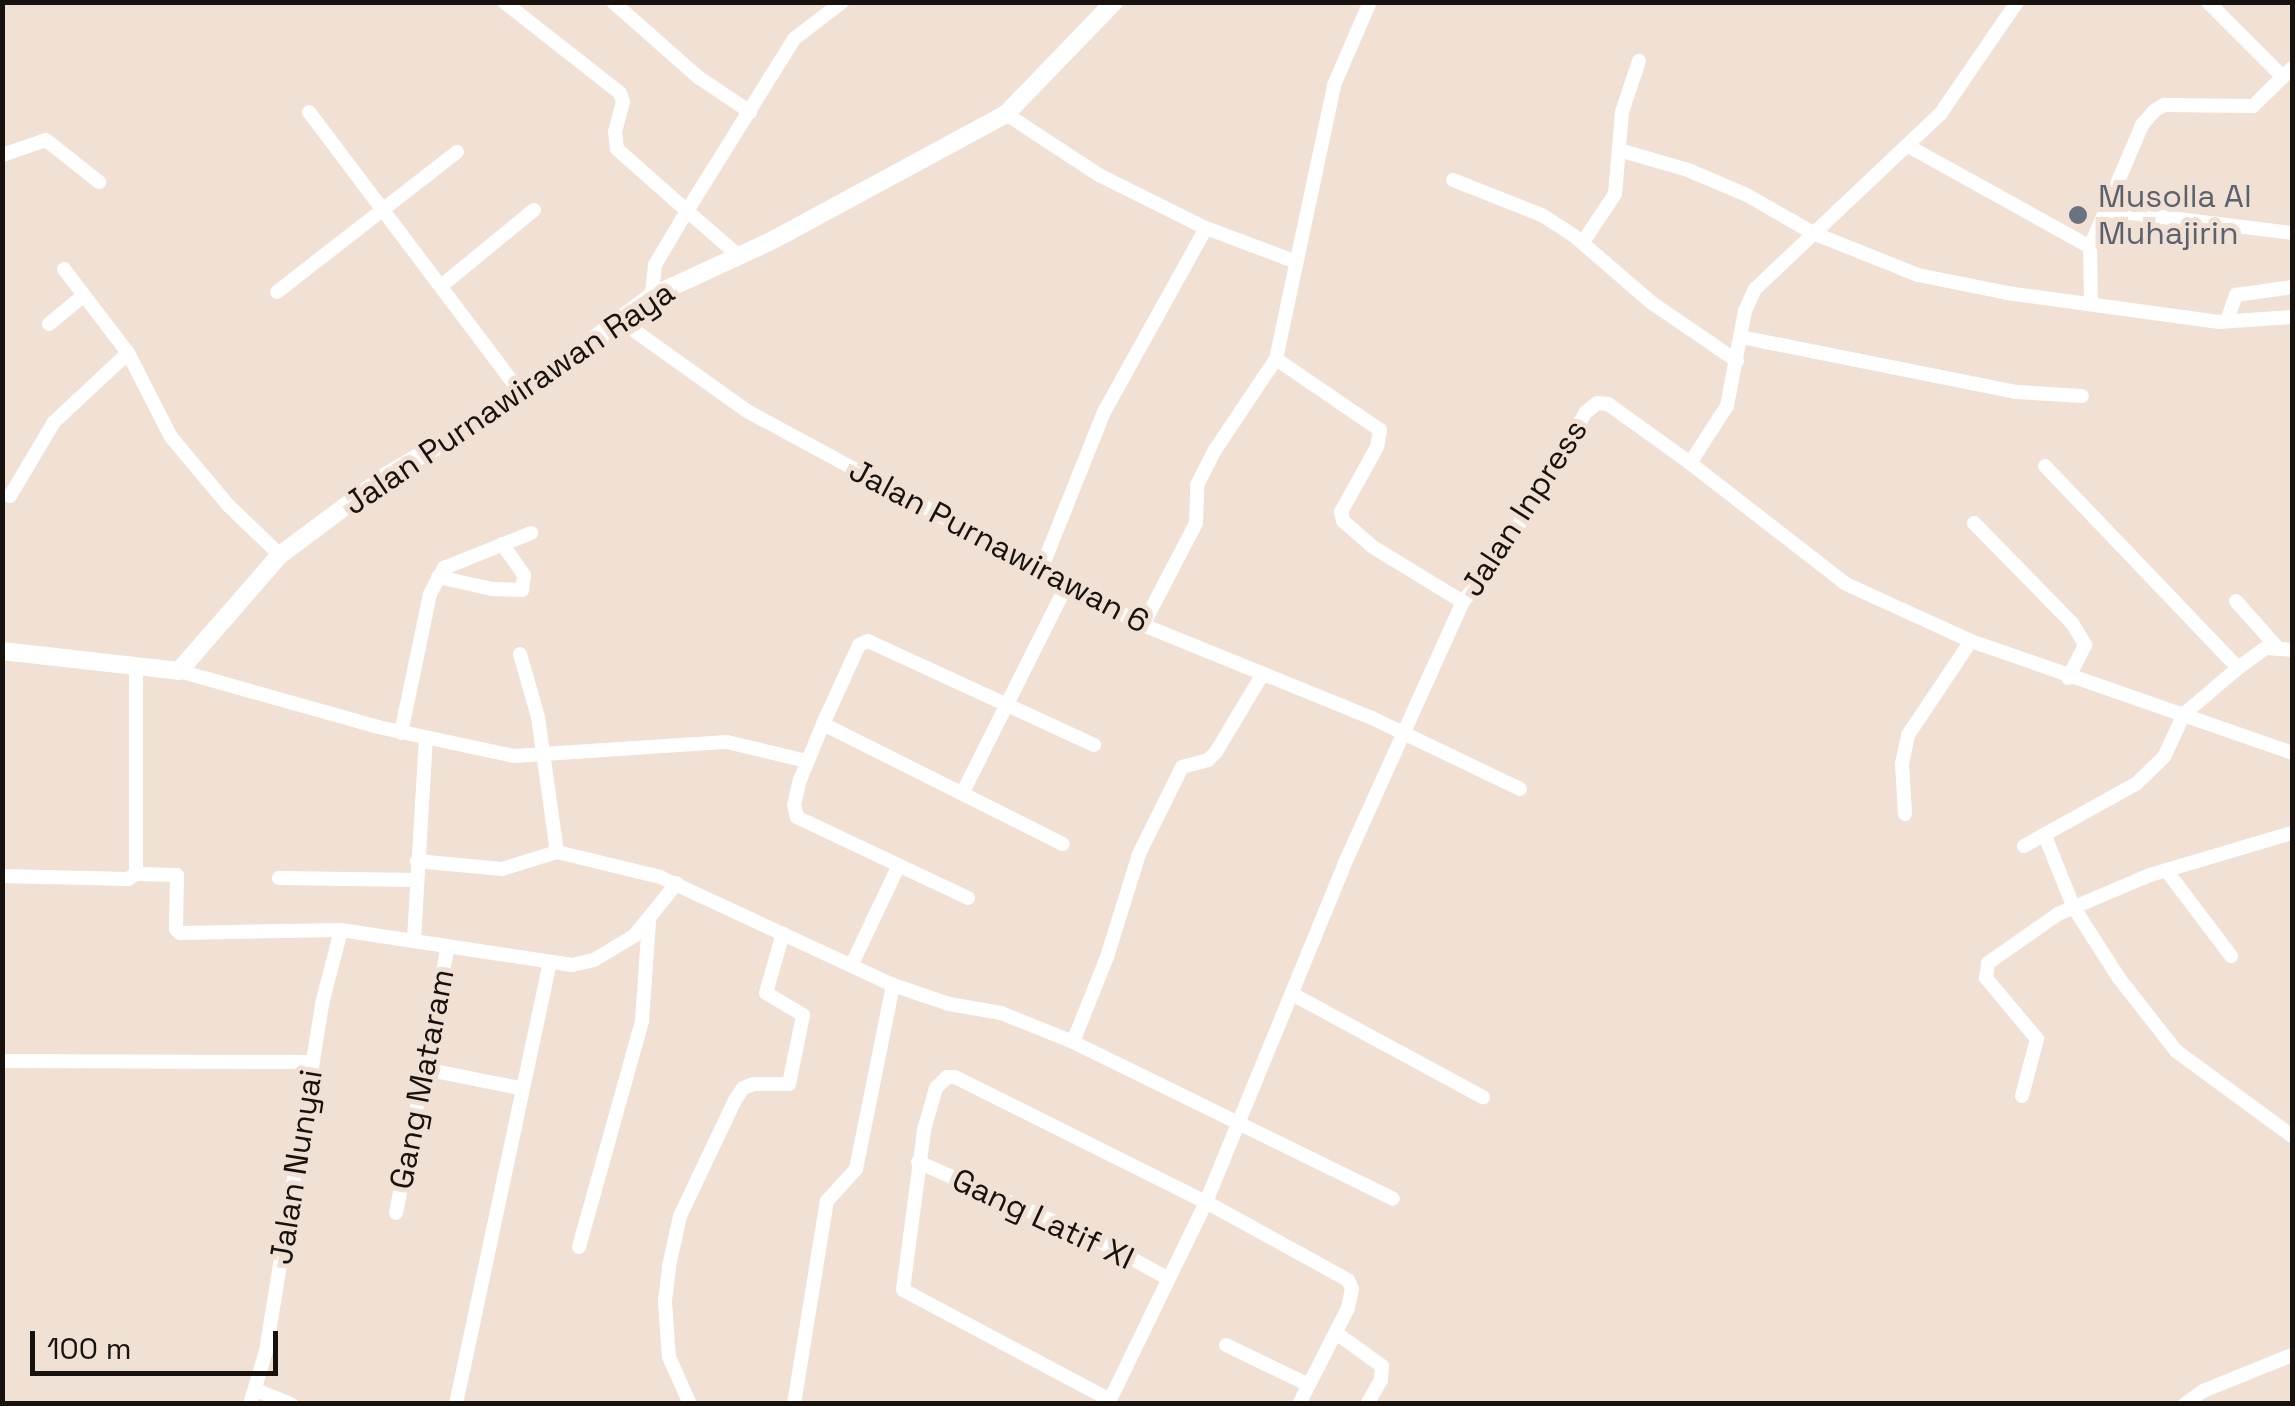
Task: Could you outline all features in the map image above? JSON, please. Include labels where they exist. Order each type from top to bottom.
[{"type":"street","points":[[504,2],[620,93],[623,102],[615,131],[617,149],[739,256]]},
{"type":"street","points":[[613,2],[698,77],[750,112]]},
{"type":"street","points":[[652,296],[655,265],[794,38],[842,2]]},
{"type":"street","name":"Jalan Purnawirawan Raya","points":[[179,671],[280,555],[386,476],[522,394],[652,296],[739,256],[1006,114],[1114,2]]},
{"type":"street","points":[[1143,624],[1196,523],[1198,485],[1224,436],[1276,358],[1334,85],[1370,2]]},
{"type":"street","points":[[1690,463],[1727,406],[1740,336],[1755,290],[1940,113],[2017,2]]},
{"type":"street","points":[[2091,302],[2090,247],[2142,126],[2154,111],[2164,105],[2253,106],[2288,73],[2208,2]]},
{"type":"street","points":[[1583,242],[1615,194],[1622,112],[1639,61]]},
{"type":"street","points":[[309,112],[522,394]]},
{"type":"street","points":[[1006,114],[1099,175],[1206,228],[1294,261]]},
{"type":"street","points":[[2,155],[46,140],[99,182]]},
{"type":"street","points":[[1908,146],[2090,247]]},
{"type":"street","points":[[1620,150],[1717,182],[1813,232],[1918,276],[2007,294],[2227,320],[2292,317]]},
{"type":"street","points":[[277,292],[457,152]]},
{"type":"street","points":[[1453,180],[1542,215],[1583,242],[1652,302],[1737,361]]},
{"type":"street","points":[[441,286],[534,210]]},
{"type":"street","points":[[2105,210],[2292,233]]},
{"type":"street","points":[[1042,567],[1104,412],[1206,228]]},
{"type":"street","points":[[64,269],[128,353],[172,438],[228,505],[280,555]]},
{"type":"street","points":[[2227,320],[2236,296],[2292,286]]},
{"type":"street","points":[[48,324],[83,296]]},
{"type":"street","name":"Jalan Purnawirawan 6","points":[[618,319],[747,411],[1143,624],[1402,734],[1520,789]]},
{"type":"street","points":[[1740,336],[2016,392],[2082,396]]},
{"type":"street","points":[[10,496],[54,422],[128,353]]},
{"type":"street","points":[[1276,358],[1380,430],[1378,446],[1341,512],[1343,521],[1374,547],[1463,602]]},
{"type":"street","name":"Jalan Inpress","points":[[1109,1402],[1129,1368],[1166,1278],[1206,1202],[1402,734],[1463,602],[1506,546],[1586,412],[1596,403],[1608,404],[1690,463],[1846,584],[1971,641],[2068,678],[2292,753]]},
{"type":"street","points":[[2045,466],[2238,668]]},
{"type":"street","points":[[1974,523],[2072,623],[2085,644],[2068,678]]},
{"type":"street","points":[[401,733],[430,594],[438,577],[447,564],[531,532]]},
{"type":"street","points":[[438,577],[492,590],[522,590],[524,575],[502,544]]},
{"type":"street","points":[[963,792],[1068,582]]},
{"type":"street","points":[[2236,600],[2276,646],[2292,650]]},
{"type":"street","points":[[968,898],[796,817],[794,805],[807,760],[858,645],[868,640],[1094,745]]},
{"type":"street","points":[[1905,814],[1902,764],[1908,736],[1971,641]]},
{"type":"street","points":[[2024,846],[2137,783],[2164,757],[2184,714],[2238,668],[2276,646]]},
{"type":"street","points":[[2,651],[179,671],[401,733],[514,756],[727,742],[807,760]]},
{"type":"street","points":[[520,654],[544,752],[557,852]]},
{"type":"street","points":[[136,669],[136,874]]},
{"type":"street","points":[[1073,1042],[1107,956],[1139,854],[1182,768],[1208,760],[1216,752],[1262,675]]},
{"type":"street","points":[[823,724],[1063,844]]},
{"type":"street","points":[[414,939],[426,739]]},
{"type":"street","points":[[2022,1096],[2037,1039],[1999,997],[1985,968],[2058,914],[2166,870],[2292,833]]},
{"type":"street","points":[[2045,836],[2074,908],[2119,978],[2176,1052],[2292,1136]]},
{"type":"street","points":[[417,861],[502,869],[557,852],[678,884],[894,986],[949,1004],[1000,1014],[1073,1042],[1238,1119],[1393,1200]]},
{"type":"street","points":[[852,964],[898,867]]},
{"type":"street","points":[[2166,870],[2231,956]]},
{"type":"street","points":[[2,876],[178,877],[176,926],[180,933],[341,930],[550,963],[594,960],[649,922],[678,884]]},
{"type":"street","points":[[279,878],[417,880]]},
{"type":"street","points":[[579,1247],[642,1021],[649,922]]},
{"type":"street","name":"Jalan Nunyai","points":[[253,1397],[298,1163],[312,1062],[341,930]]},
{"type":"street","points":[[690,1404],[669,1357],[665,1301],[669,1266],[680,1216],[735,1100],[743,1088],[754,1084],[785,1086],[790,1082],[803,1015],[766,994],[783,934]]},
{"type":"street","name":"Gang Mataram","points":[[396,1213],[448,946]]},
{"type":"street","points":[[456,1404],[520,1088],[550,963]]},
{"type":"street","points":[[794,1404],[827,1202],[858,1165],[894,986]]},
{"type":"street","points":[[1294,995],[1482,1096]]},
{"type":"street","points":[[2,1060],[312,1062]]},
{"type":"street","points":[[424,1069],[520,1088]]},
{"type":"street","name":"Gang Latif XI","points":[[1109,1402],[903,1290],[918,1162],[936,1088],[954,1077],[1206,1202]]},
{"type":"street","name":"Gang Latif XI","points":[[918,1162],[1106,1244],[1166,1278]]},
{"type":"street","points":[[1206,1202],[1348,1280],[1352,1296],[1299,1404]]},
{"type":"street","points":[[1336,1333],[1382,1366],[1371,1397]]},
{"type":"street","points":[[1226,1345],[1309,1386]]},
{"type":"street","points":[[2185,1404],[2203,1391],[2292,1355]]},
{"type":"street","points":[[253,1397],[291,1404]]},
{"type":"place","name":"Musolla Al Muhajirin","points":[[2078,215]]}]
